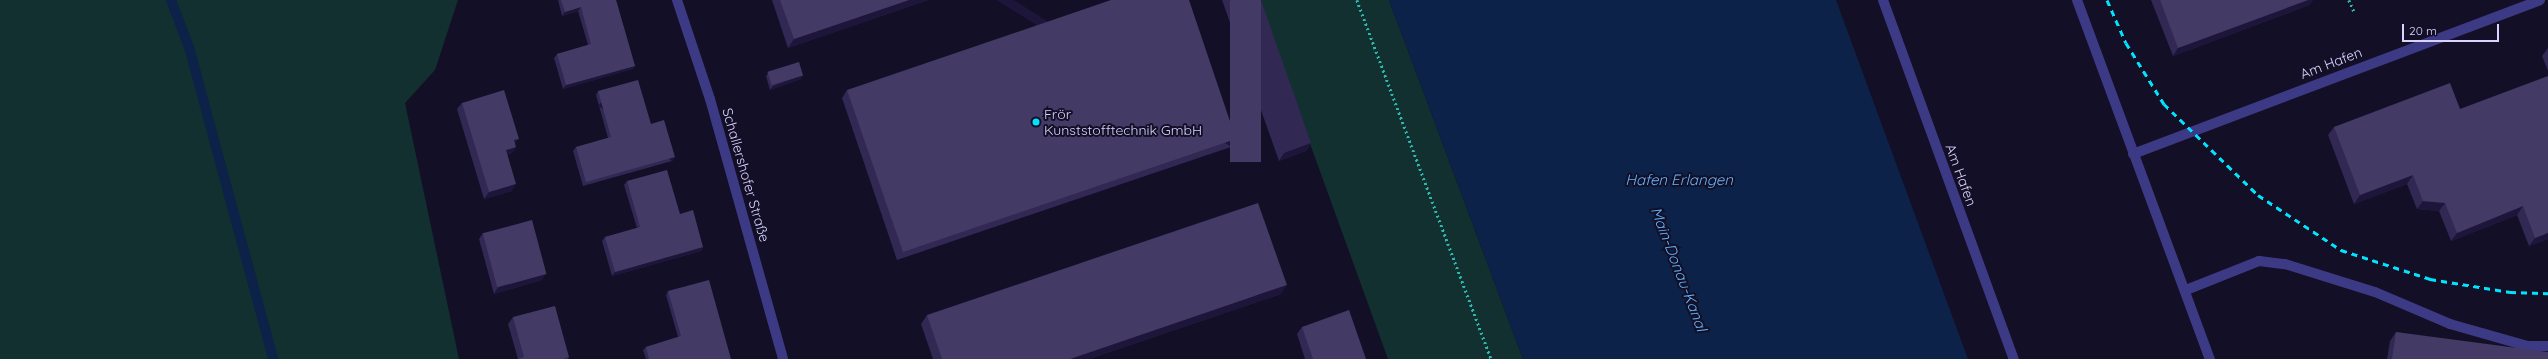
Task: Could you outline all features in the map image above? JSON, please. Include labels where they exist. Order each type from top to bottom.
[{"type":"street","name":"Schallershofer Straße","points":[[677,0],[712,107],[783,359]]},
{"type":"street","name":"Am Hafen","points":[[1882,0],[2014,359]]},
{"type":"street","points":[[2077,0],[2133,154],[2186,290],[2210,359]]},
{"type":"street","name":"Am Hafen","points":[[2133,154],[2540,0]]},
{"type":"street","points":[[2186,290],[2259,262],[2285,264],[2375,292],[2450,324],[2527,346],[2548,346]]},
{"type":"path","points":[[1357,0],[1491,359]]},
{"type":"path","points":[[2349,0],[2354,10]]},
{"type":"green space","points":[[0,0],[458,0],[435,70],[405,103],[459,359],[0,359]]},
{"type":"green space","points":[[1258,0],[1389,0],[1523,359],[1388,359]]},
{"type":"water","name":"Hafen Erlangen","points":[[1389,0],[1836,0],[1968,359],[1523,359]]},
{"type":"building","points":[[561,0],[616,0],[635,66],[566,85],[557,54],[591,44],[581,7],[565,12]]},
{"type":"building","points":[[780,0],[909,0],[794,39]]},
{"type":"building","name":"Frör Kunststofftechnik GmbH","points":[[1111,0],[1189,0],[1236,139],[903,252],[847,90]]},
{"type":"building","points":[[1230,0],[1261,0],[1261,162],[1230,162]]},
{"type":"building","points":[[2160,0],[2308,0],[2178,48]]},
{"type":"building","points":[[799,62],[803,75],[772,85],[767,72]]},
{"type":"building","points":[[2548,76],[2548,233],[2535,238],[2523,206],[2457,233],[2445,203],[2423,201],[2413,175],[2360,195],[2334,127],[2450,83],[2460,109]]},
{"type":"building","points":[[638,80],[651,124],[664,120],[675,157],[586,182],[576,147],[611,137],[598,91]]},
{"type":"building","points":[[504,90],[519,139],[514,140],[516,147],[506,150],[516,184],[489,192],[462,103]]},
{"type":"building","points":[[667,170],[680,214],[693,210],[703,247],[615,272],[605,237],[640,227],[627,181]]},
{"type":"building","points":[[1258,203],[1287,285],[1070,359],[942,359],[927,315]]},
{"type":"building","points":[[532,220],[546,274],[497,287],[483,233]]},
{"type":"building","points":[[709,280],[731,359],[649,359],[646,347],[681,336],[668,291]]},
{"type":"building","points":[[555,306],[569,357],[563,359],[517,359],[524,357],[513,317]]},
{"type":"building","points":[[1349,310],[1366,359],[1313,359],[1302,327]]},
{"type":"building","points":[[2396,332],[2548,352],[2548,359],[2392,359]]},
{"type":"waterway","points":[[171,0],[189,47],[273,359]]},
{"type":"railway","points":[[2107,0],[2126,43],[2164,104],[2258,195],[2341,250],[2430,279],[2510,292],[2548,293]]},
{"type":"place","name":"Frör Kunststofftechnik GmbH","points":[[1036,122]]},
{"type":"water label","name":"Main-Donau-Kanal","points":[[1679,269]]}]
